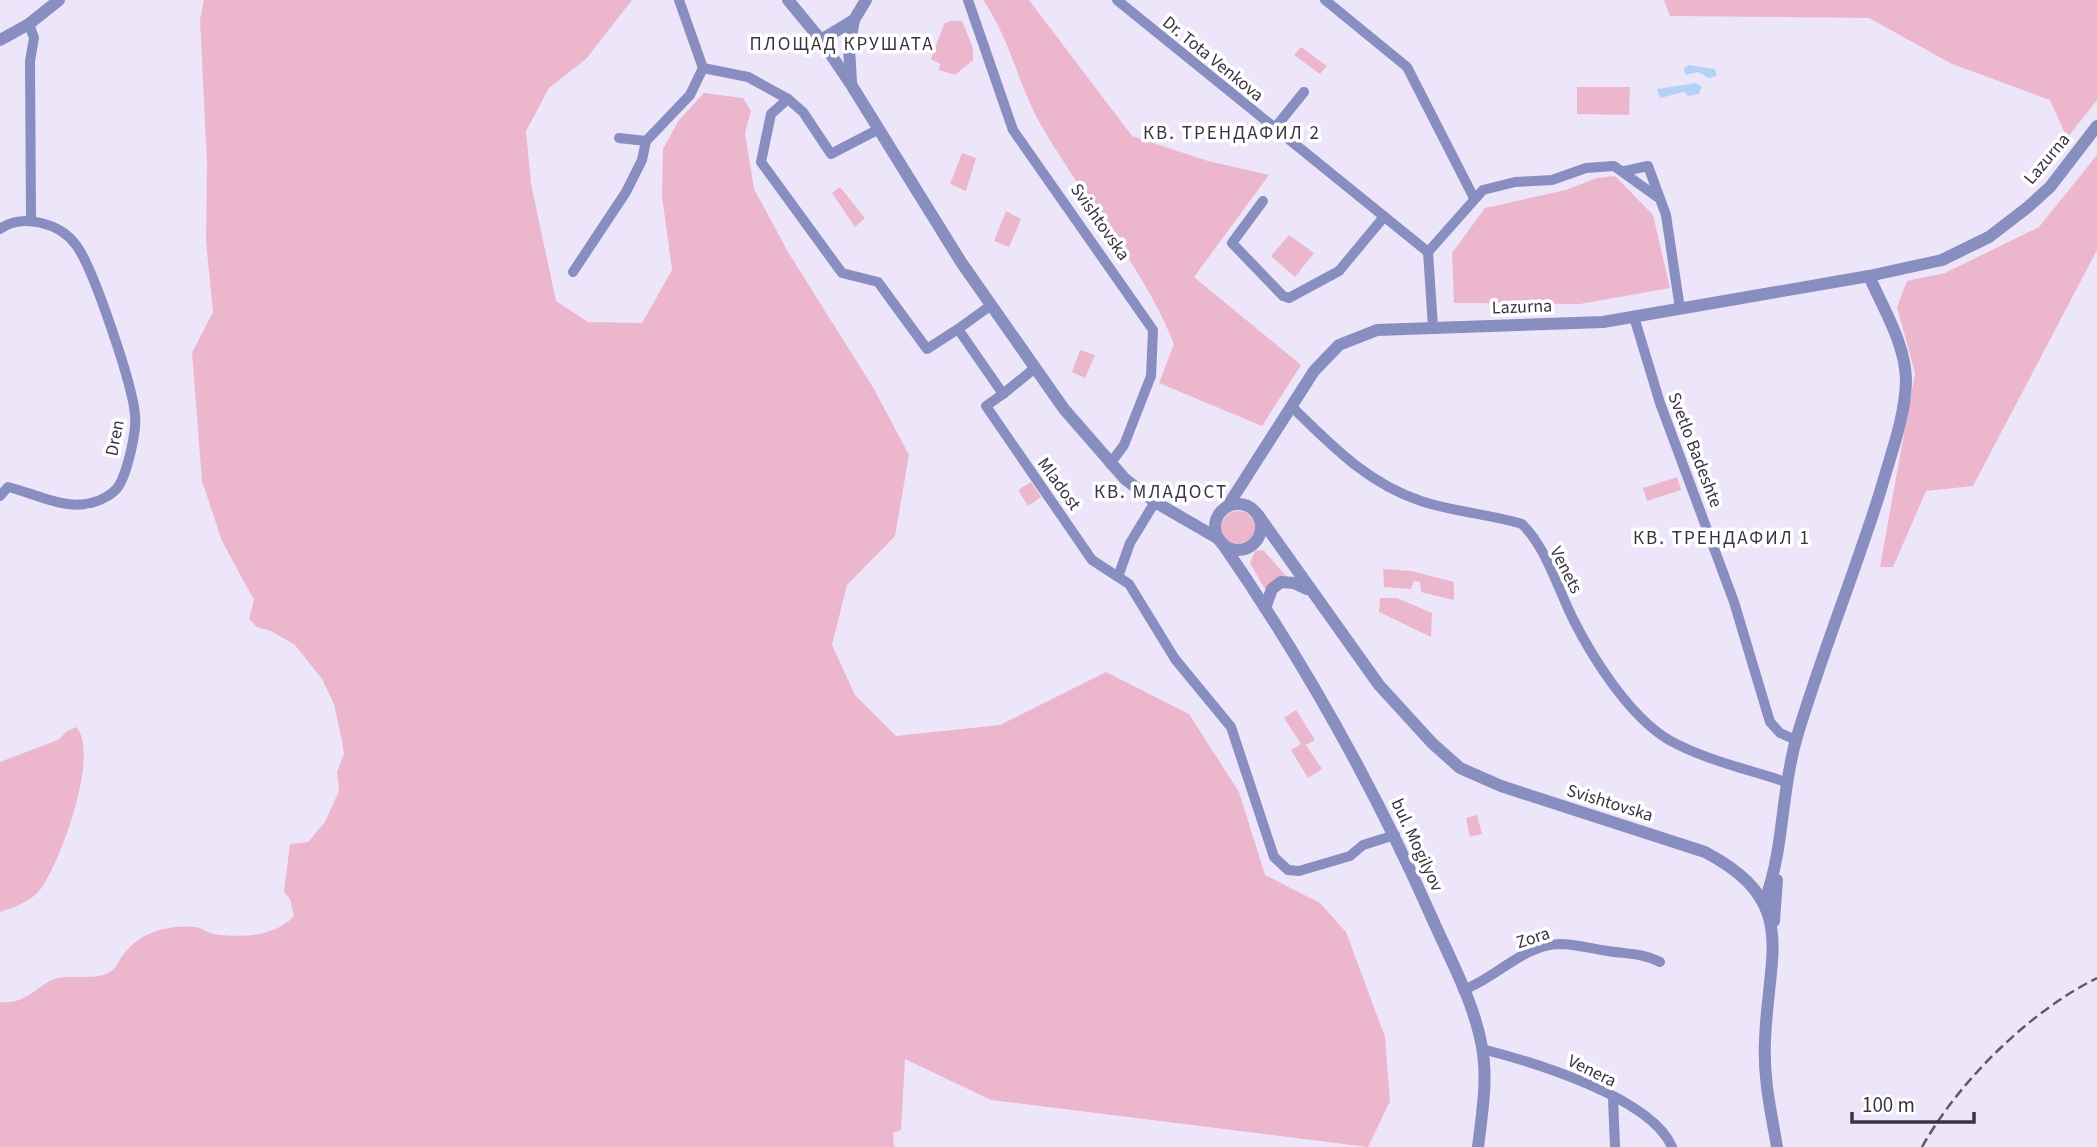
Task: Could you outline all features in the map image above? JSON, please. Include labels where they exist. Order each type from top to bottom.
[{"type":"street","points":[[0,40],[29,24],[59,0]]},
{"type":"street","points":[[573,272],[626,192],[642,160],[646,141],[690,95],[703,68],[680,0]]},
{"type":"street","points":[[788,0],[821,40],[852,86],[877,130],[990,306],[1035,369],[1110,464],[1155,502],[1181,514],[1234,549],[1251,545],[1283,554]]},
{"type":"street","points":[[852,86],[849,57],[854,20],[866,0]]},
{"type":"street","name":"Svishtovska","points":[[968,0],[1013,130],[1153,330],[1151,376],[1124,445],[1110,464]]},
{"type":"street","name":"Dr. Tota Venkova","points":[[1117,0],[1383,218],[1429,252]]},
{"type":"street","points":[[1325,0],[1407,67],[1474,198]]},
{"type":"street","points":[[821,40],[854,20]]},
{"type":"street","points":[[0,229],[9,223],[31,219],[30,61],[34,38],[29,24]]},
{"type":"street","points":[[703,68],[748,77],[788,99],[803,112],[831,154],[877,130]]},
{"type":"street","points":[[1274,129],[1304,92]]},
{"type":"street","points":[[788,99],[771,114],[761,162],[842,273],[877,282],[927,349],[990,306]]},
{"type":"street","name":"Lazurna","points":[[1223,511],[1246,480],[1314,371],[1339,345],[1377,330],[1603,322],[1869,276],[1942,260],[1989,237],[2050,187],[2097,126]]},
{"type":"street","points":[[619,138],[646,141]]},
{"type":"street","points":[[1433,327],[1429,252],[1474,198],[1485,189],[1516,182],[1552,180],[1586,168],[1614,166],[1625,171],[1660,200]]},
{"type":"street","points":[[1625,171],[1648,166],[1665,215],[1680,309]]},
{"type":"street","points":[[1264,201],[1232,243],[1283,296],[1289,298],[1339,271],[1383,218]]},
{"type":"street","name":"Dren","points":[[0,496],[8,487],[72,505],[84,505],[110,494],[122,478],[135,429],[133,399],[100,299],[77,245],[65,234],[31,219]]},
{"type":"street","points":[[1773,939],[1765,900],[1772,877],[1786,782],[1796,740],[1870,522],[1901,419],[1906,371],[1897,339],[1869,276]]},
{"type":"street","name":"Svetlo Badeshte","points":[[1634,317],[1660,403],[1734,602],[1770,722],[1780,733],[1796,740]]},
{"type":"street","points":[[958,329],[1003,394],[1035,369]]},
{"type":"street","name":"Mladost","points":[[1003,394],[986,406],[1092,560],[1119,574],[1129,583],[1175,659],[1231,727],[1274,857],[1280,864],[1289,870],[1299,871],[1350,856],[1363,845],[1395,835]]},
{"type":"street","name":"Venets","points":[[1291,406],[1349,463],[1381,484],[1422,501],[1522,524],[1544,560],[1582,636],[1640,715],[1657,731],[1680,745],[1786,782]]},
{"type":"street","points":[[1246,480],[1245,498],[1261,527],[1251,545]]},
{"type":"street","points":[[1119,574],[1130,543],[1155,502]]},
{"type":"street","points":[[1181,514],[1206,517],[1241,505],[1255,513]]},
{"type":"street","points":[[1220,541],[1216,525],[1223,511]]},
{"type":"street","name":"Svishtovska","points":[[1255,513],[1379,685],[1432,743],[1460,768],[1501,786],[1705,852],[1735,869],[1765,900]]},
{"type":"street","name":"bul. Mogilyov","points":[[1220,541],[1265,608],[1395,835],[1463,990],[1482,1049],[1485,1089],[1478,1147]]},
{"type":"street","name":"bul. Mogilyov","points":[[1248,580],[1245,566],[1251,545]]},
{"type":"street","points":[[1265,608],[1272,589],[1281,582],[1294,583],[1311,592]]},
{"type":"street","points":[[1777,1147],[1764,1070],[1781,822]]},
{"type":"street","name":"Zora","points":[[1463,990],[1480,984],[1526,953],[1547,946],[1571,945],[1646,955],[1660,962]]},
{"type":"street","name":"Venera","points":[[1482,1049],[1568,1074],[1659,1125],[1672,1147]]},
{"type":"street","points":[[1613,1098],[1615,1147]]},
{"type":"shaded area","points":[[204,0],[632,0],[586,59],[549,88],[526,131],[531,184],[556,301],[588,322],[642,323],[672,270],[662,196],[663,149],[679,120],[704,93],[743,98],[751,111],[745,133],[754,189],[788,252],[874,389],[909,455],[895,536],[847,585],[832,645],[855,695],[896,736],[1000,725],[1106,672],[1189,714],[1239,792],[1265,875],[1320,903],[1346,932],[1385,1037],[1390,1101],[1368,1147],[991,1100],[905,1059],[901,1130],[893,1133],[894,1147],[0,1147],[0,1002],[18,1000],[58,978],[104,975],[114,969],[121,957],[137,941],[164,929],[194,927],[213,934],[245,936],[267,932],[286,923],[294,916],[290,899],[284,892],[290,844],[308,842],[325,822],[339,791],[337,772],[344,754],[334,704],[322,679],[295,645],[271,631],[257,627],[249,619],[254,600],[222,541],[202,481],[192,353],[213,312],[206,241],[207,163],[200,19]]},
{"type":"shaded area","points":[[983,0],[1029,0],[1132,136],[1208,161],[1269,175],[1194,277],[1301,365],[1262,426],[1159,383],[1174,344],[1161,315],[1129,259],[1041,125],[1000,30]]},
{"type":"shaded area","points":[[1664,0],[2097,0],[2097,100],[2067,138],[2050,100],[1952,64],[1869,18],[1670,16]]},
{"type":"shaded area","points":[[962,21],[973,48],[973,60],[955,75],[939,70],[940,64],[931,59],[944,24]]},
{"type":"shaded area","points":[[1301,47],[1327,66],[1320,74],[1294,55]]},
{"type":"shaded area","points":[[1577,87],[1630,87],[1629,115],[1577,114]]},
{"type":"shaded area","points":[[962,153],[976,158],[966,191],[950,184]]},
{"type":"shaded area","points":[[2097,155],[2097,250],[1973,486],[1926,491],[1893,567],[1880,567],[1915,373],[1897,307],[1907,281],[1945,273],[2039,227]]},
{"type":"shaded area","points":[[1615,176],[1653,215],[1670,288],[1580,304],[1454,303],[1452,253],[1485,208],[1566,190],[1597,178]]},
{"type":"shaded area","points":[[840,187],[865,218],[855,227],[832,193]]},
{"type":"shaded area","points":[[1006,211],[1021,219],[1009,247],[994,241]]},
{"type":"shaded area","points":[[1289,235],[1314,253],[1295,277],[1271,256]]},
{"type":"shaded area","points":[[1080,350],[1095,355],[1085,378],[1072,372]]},
{"type":"shaded area","points":[[1677,477],[1681,490],[1647,501],[1643,488]]},
{"type":"shaded area","points":[[1031,482],[1041,497],[1028,506],[1018,490]]},
{"type":"shaded area","points":[[1238,511],[1250,516],[1255,528],[1250,540],[1238,545],[1226,540],[1221,528],[1226,516]]},
{"type":"shaded area","points":[[1263,550],[1288,578],[1266,591],[1250,563],[1255,551]]},
{"type":"shaded area","points":[[1383,569],[1411,571],[1454,582],[1454,600],[1421,592],[1420,582],[1414,581],[1411,589],[1384,587]]},
{"type":"shaded area","points":[[1380,598],[1397,598],[1432,613],[1431,637],[1379,612]]},
{"type":"shaded area","points":[[1296,710],[1315,740],[1306,745],[1322,769],[1308,778],[1291,750],[1301,744],[1284,718]]},
{"type":"shaded area","points":[[76,727],[82,740],[84,759],[81,782],[58,855],[50,874],[34,896],[0,912],[0,762],[58,740]]},
{"type":"shaded area","points":[[1477,815],[1482,834],[1470,837],[1466,818]]},
{"type":"water","points":[[1689,65],[1715,69],[1717,76],[1709,78],[1698,72],[1685,75],[1684,68]]},
{"type":"water","points":[[1696,83],[1702,87],[1699,94],[1688,96],[1684,92],[1660,98],[1657,89]]},
{"type":"railway","points":[[1922,1147],[1955,1098],[1998,1050],[2046,1009],[2097,978]]},
{"type":"district","name":"ПЛОЩАД КРУШАТА","points":[[842,44]]},
{"type":"district","name":"КВ. ТРЕНДАФИЛ 2","points":[[1232,133]]},
{"type":"district","name":"КВ. МЛАДОСТ","points":[[1161,492]]},
{"type":"district","name":"КВ. ТРЕНДАФИЛ 1","points":[[1722,538]]}]
